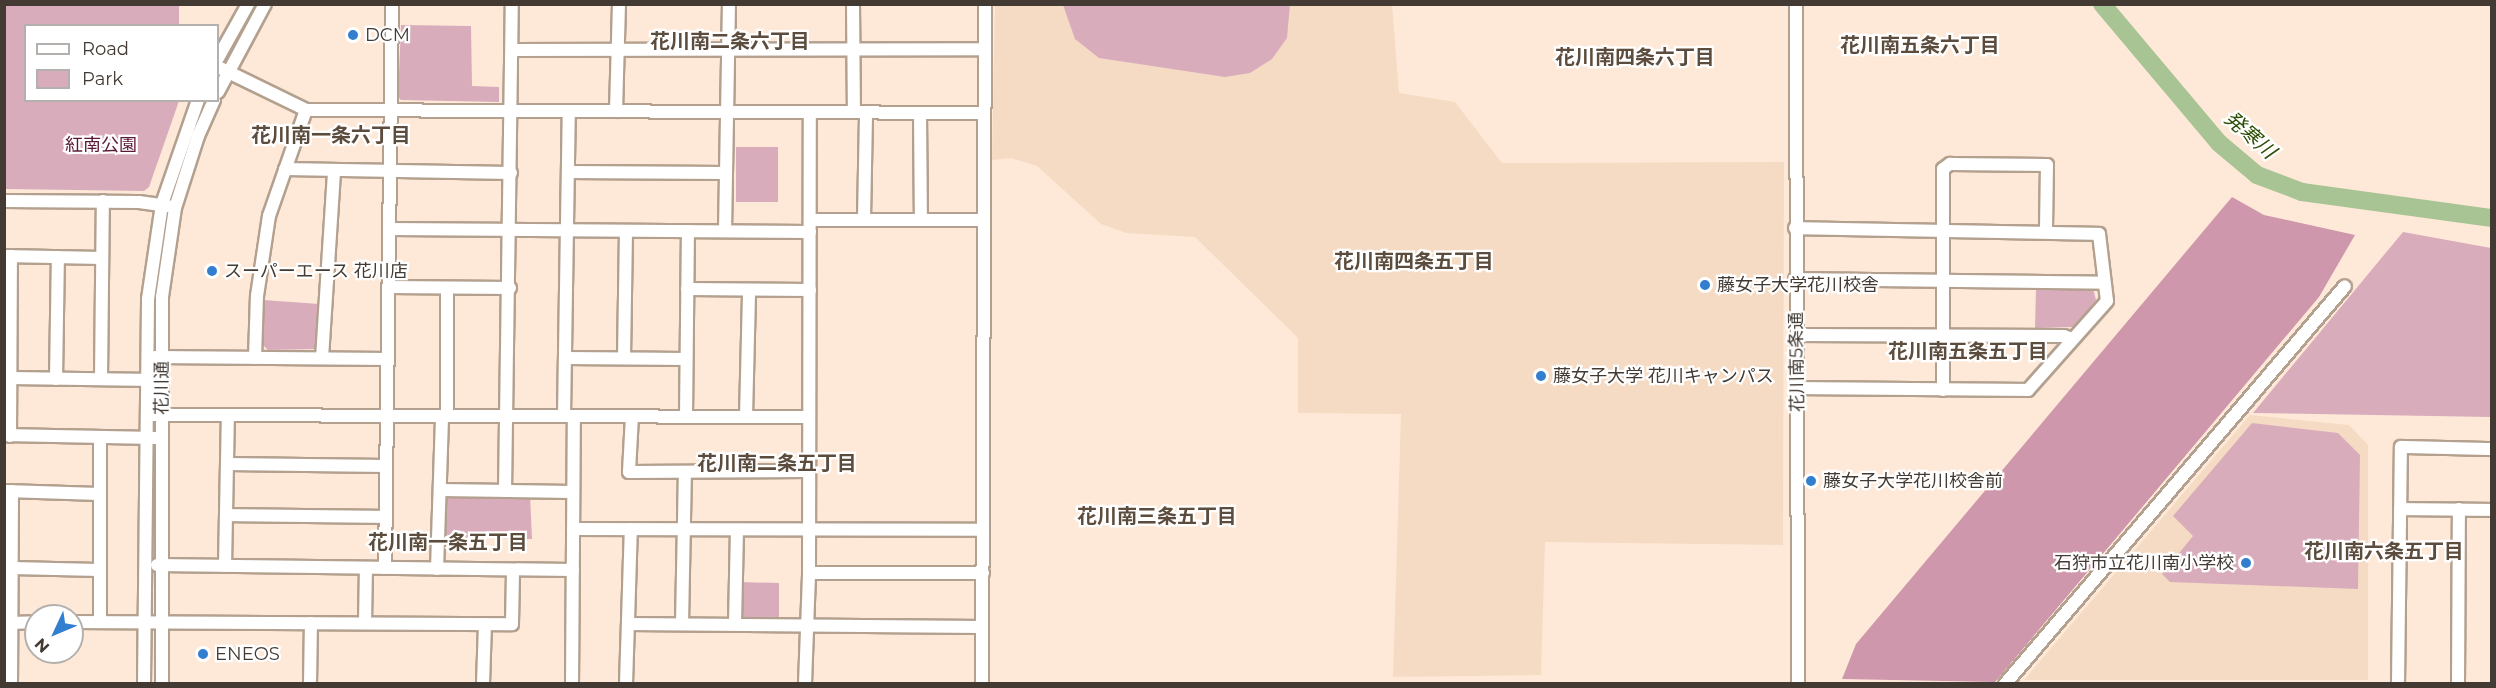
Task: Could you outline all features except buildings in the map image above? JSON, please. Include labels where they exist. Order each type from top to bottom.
[{"type":"street","points":[[219,56],[248,4]]},
{"type":"street","points":[[219,86],[222,70],[265,4]]},
{"type":"street","points":[[385,568],[392,4]]},
{"type":"street","points":[[505,491],[511,228],[512,4]]},
{"type":"street","points":[[616,111],[619,4]]},
{"type":"street","points":[[725,231],[729,4]]},
{"type":"street","points":[[854,4],[853,49],[860,112],[864,219]]},
{"type":"street","points":[[982,684],[985,4]]},
{"type":"street","name":"花川南5条通","points":[[1796,4],[1795,279],[1798,684]]},
{"type":"street","points":[[512,50],[985,49]]},
{"type":"street","points":[[222,70],[306,110],[984,113]]},
{"type":"street","name":"花川通","points":[[144,684],[148,299],[162,204],[197,102]]},
{"type":"street","name":"花川通","points":[[162,684],[164,276],[175,208],[198,136],[213,102]]},
{"type":"street","points":[[255,358],[257,296],[269,216],[306,110]]},
{"type":"street","points":[[569,111],[565,358],[573,492],[572,684]]},
{"type":"street","points":[[805,684],[809,625],[810,112]]},
{"type":"street","points":[[920,112],[921,219]]},
{"type":"street","points":[[1943,390],[1945,230],[1943,169],[1950,164],[2047,165],[2046,232]]},
{"type":"street","points":[[285,169],[511,173]]},
{"type":"street","points":[[322,358],[334,170]]},
{"type":"street","points":[[568,172],[726,173]]},
{"type":"street","points":[[4,201],[103,201],[162,204],[175,208]]},
{"type":"street","points":[[101,379],[103,201]]},
{"type":"street","points":[[390,229],[725,231],[810,226],[864,219],[984,220]]},
{"type":"street","points":[[1795,228],[2099,234],[2107,301],[2028,390],[1797,388]]},
{"type":"street","points":[[624,358],[626,231]]},
{"type":"street","points":[[686,417],[688,231]]},
{"type":"street","points":[[102,258],[8,256],[10,378],[7,435],[162,438]]},
{"type":"street","points":[[56,379],[58,257]]},
{"type":"street","points":[[1795,279],[2104,283]]},
{"type":"street","points":[[2005,684],[2345,286]]},
{"type":"street","points":[[389,287],[510,288]]},
{"type":"street","points":[[437,569],[445,416],[447,288]]},
{"type":"street","points":[[687,290],[810,290]]},
{"type":"street","points":[[746,417],[748,290]]},
{"type":"street","points":[[1796,334],[2064,336],[2073,339]]},
{"type":"street","points":[[146,357],[388,359]]},
{"type":"street","points":[[565,358],[686,359]]},
{"type":"street","points":[[10,378],[162,379]]},
{"type":"street","points":[[148,415],[809,417]]},
{"type":"street","points":[[225,566],[228,415]]},
{"type":"street","points":[[632,416],[630,472],[809,471]]},
{"type":"street","points":[[100,436],[100,622]]},
{"type":"street","points":[[2398,684],[2401,447],[2492,449]]},
{"type":"street","points":[[227,464],[387,466]]},
{"type":"street","points":[[682,624],[686,530],[685,471]]},
{"type":"street","points":[[441,490],[573,492]]},
{"type":"street","points":[[11,684],[12,568],[8,491],[99,494]]},
{"type":"street","points":[[2400,508],[2492,510]]},
{"type":"street","points":[[2458,684],[2459,509]]},
{"type":"street","points":[[226,515],[386,516]]},
{"type":"street","points":[[573,529],[983,530]]},
{"type":"street","points":[[626,684],[631,529]]},
{"type":"street","points":[[735,624],[737,530]]},
{"type":"street","points":[[146,564],[573,570]]},
{"type":"street","points":[[12,568],[99,570]]},
{"type":"street","points":[[365,623],[366,568]]},
{"type":"street","points":[[84,622],[512,624],[513,570]]},
{"type":"street","points":[[809,573],[983,573]]},
{"type":"street","points":[[11,623],[24,622]]},
{"type":"street","points":[[310,684],[311,623]]},
{"type":"street","points":[[483,684],[485,624]]},
{"type":"street","points":[[628,624],[982,627]]},
{"type":"shaded area","name":"藤女子大学 花川キャンパス","points":[[1392,4],[1399,93],[1455,102],[1502,163],[1784,162],[1783,545],[1545,542],[1541,675],[1393,677],[1401,414],[1298,413],[1298,338],[1195,237],[1126,233],[1101,224],[1037,166],[1011,158],[992,160],[995,5]]},
{"type":"shaded area","points":[[2232,197],[2264,215],[2355,235],[2319,297],[1995,682],[1842,679],[1856,644]]},
{"type":"shaded area","name":"石狩市立花川南小学校","points":[[2250,415],[2349,425],[2368,445],[2368,680],[2024,680]]},
{"type":"green space","name":"紅南公園","points":[[5,4],[179,5],[179,24],[24,24],[24,102],[179,102],[149,187],[144,191],[5,189]]},
{"type":"green space","points":[[1290,4],[1287,38],[1272,59],[1250,73],[1225,77],[1099,58],[1075,39],[1063,5]]},
{"type":"green space","points":[[401,25],[471,26],[472,86],[499,87],[499,102],[401,100],[398,97]]},
{"type":"green space","points":[[736,147],[778,147],[778,202],[736,202]]},
{"type":"green space","points":[[2403,232],[2491,248],[2491,417],[2253,413]]},
{"type":"green space","points":[[2036,288],[2093,288],[2096,300],[2074,327],[2035,328]]},
{"type":"green space","points":[[263,300],[319,304],[318,349],[268,350],[262,344]]},
{"type":"green space","points":[[2252,423],[2338,433],[2360,455],[2358,589],[2170,582],[2162,574],[2193,536],[2173,516]]},
{"type":"green space","points":[[530,494],[532,539],[446,537],[446,498],[450,495]]},
{"type":"green space","points":[[739,582],[779,583],[779,621],[744,622],[739,617]]},
{"type":"waterway","name":"発寒川","points":[[2102,4],[2219,143],[2257,175],[2302,192],[2492,218]]},
{"type":"place","name":"DCM","points":[[353,35]]},
{"type":"place","name":"スーパーエース 花川店","points":[[212,271]]},
{"type":"place","name":"藤女子大学花川校舎","points":[[1705,285]]},
{"type":"place","name":"藤女子大学 花川キャンパス","points":[[1541,376]]},
{"type":"place","name":"藤女子大学花川校舎前","points":[[1811,481]]},
{"type":"place","name":"石狩市立花川南小学校","points":[[2246,563]]},
{"type":"place","name":"ENEOS","points":[[203,654]]},
{"type":"district","name":"花川南二条六丁目","points":[[730,41]]},
{"type":"district","name":"花川南五条六丁目","points":[[1920,45]]},
{"type":"district","name":"花川南四条六丁目","points":[[1635,57]]},
{"type":"district","name":"花川南一条六丁目","points":[[331,135]]},
{"type":"district","name":"花川南四条五丁目","points":[[1414,261]]},
{"type":"district","name":"花川南五条五丁目","points":[[1968,351]]},
{"type":"district","name":"花川南二条五丁目","points":[[777,463]]},
{"type":"district","name":"花川南三条五丁目","points":[[1157,516]]},
{"type":"district","name":"花川南一条五丁目","points":[[448,542]]},
{"type":"district","name":"花川南六条五丁目","points":[[2384,551]]}]
